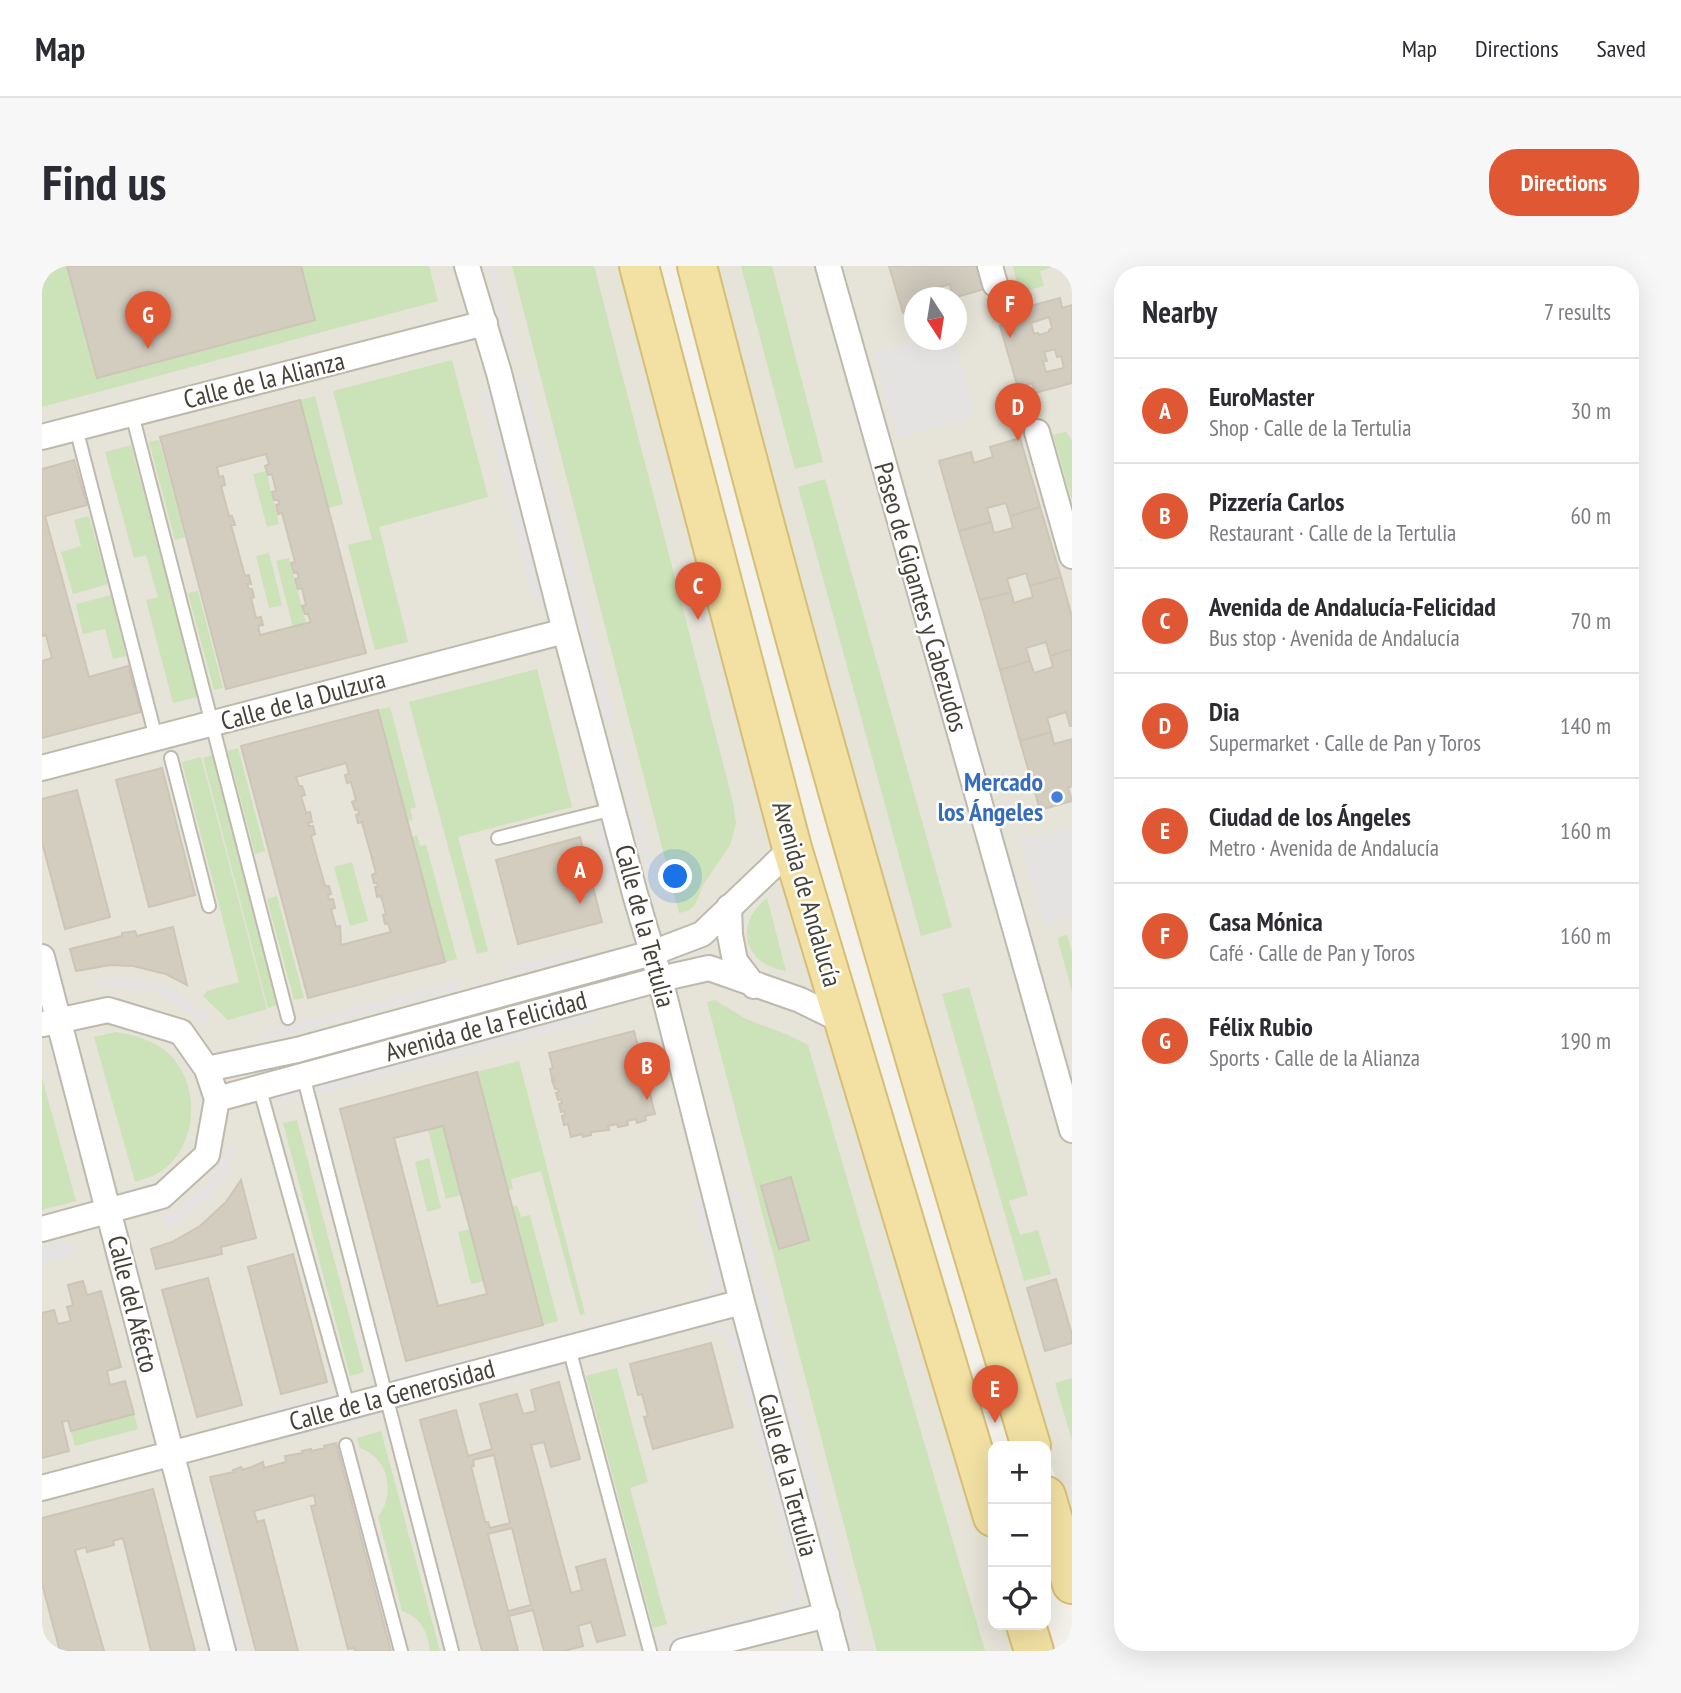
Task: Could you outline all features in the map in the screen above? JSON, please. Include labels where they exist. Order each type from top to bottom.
[{"type":"main road","name":"Avenida de Andalucía","points":[[639,266],[792,848],[989,1504]]},
{"type":"main road","points":[[697,266],[830,765],[1030,1441]]},
{"type":"main road","points":[[1048,1504],[1072,1584]]},
{"type":"main road","points":[[1028,1630],[1034,1651]]},
{"type":"street","name":"Calle de la Tertulia","points":[[467,266],[485,323],[660,979],[742,1302],[836,1651]]},
{"type":"street","name":"Calle de la Tertulia","points":[[474,266],[485,323]]},
{"type":"street","name":"Paseo de Gigantes y Cabezudos","points":[[828,266],[1072,1130]]},
{"type":"street","name":"Calle de la Alianza","points":[[42,436],[485,323]]},
{"type":"street","points":[[1037,432],[1072,556]]},
{"type":"street","name":"Calle de la Dulzura","points":[[42,768],[565,631]]},
{"type":"street","name":"Avenida de la Felicidad","points":[[207,1069],[297,1050],[652,953],[702,934],[792,848]]},
{"type":"street","points":[[729,907],[735,961],[754,986]]},
{"type":"street","name":"Calle del Afécto","points":[[42,957],[50,1022],[110,1211],[223,1651]]},
{"type":"street","name":"Avenida de la Felicidad","points":[[217,1099],[709,968],[800,1000],[843,1021]]},
{"type":"street","points":[[42,1229],[162,1196],[207,1155],[217,1099],[207,1069],[181,1032],[108,1010],[50,1022]]},
{"type":"street","name":"Calle de la Generosidad","points":[[42,1488],[742,1302]]},
{"type":"street","points":[[684,1651],[827,1615]]},
{"type":"lane","points":[[132,414],[288,1018]]},
{"type":"lane","points":[[76,428],[156,738]]},
{"type":"lane","points":[[171,758],[209,906]]},
{"type":"lane","points":[[498,838],[613,809]]},
{"type":"lane","points":[[303,1075],[452,1651]]},
{"type":"lane","points":[[259,1086],[348,1406]]},
{"type":"lane","points":[[569,1348],[650,1651]]},
{"type":"lane","points":[[346,1445],[401,1651]]},
{"type":"shaded area","points":[[42,266],[639,266],[988,1499],[988,1630],[1028,1630],[1034,1651],[42,1651]]},
{"type":"shaded area","points":[[487,266],[495,266],[519,360],[512,362]]},
{"type":"shaded area","points":[[710,266],[1072,266],[1072,1522],[1051,1465],[1051,1441],[1042,1441],[1022,1386]]},
{"type":"shaded area","points":[[904,345],[904,350],[958,350],[973,406],[971,415],[963,420],[898,438],[874,353]]},
{"type":"shaded area","points":[[526,381],[615,722],[607,724],[518,382]]},
{"type":"shaded area","points":[[487,389],[543,600],[534,602],[479,391]]},
{"type":"shaded area","points":[[621,742],[657,878],[649,880],[613,744]]},
{"type":"shaded area","points":[[600,817],[617,886],[610,888],[592,819]]},
{"type":"shaded area","points":[[1072,826],[1072,918],[1044,926],[1020,840]]},
{"type":"shaded area","points":[[581,948],[583,956],[510,975],[508,967]]},
{"type":"shaded area","points":[[126,977],[161,985],[181,995],[210,1018],[203,1025],[158,994],[110,986],[95,989],[93,979]]},
{"type":"shaded area","points":[[460,980],[462,988],[261,1040],[259,1032]]},
{"type":"shaded area","points":[[595,1012],[597,1021],[278,1105],[275,1095]]},
{"type":"shaded area","points":[[228,1145],[238,1148],[223,1180],[212,1194],[186,1217],[165,1228],[161,1219],[181,1208],[205,1187],[223,1159]]},
{"type":"shaded area","points":[[738,1187],[862,1651],[853,1651],[730,1189]]},
{"type":"shaded area","points":[[700,1197],[721,1282],[711,1299],[699,1304],[697,1297],[706,1293],[713,1275],[693,1199]]},
{"type":"shaded area","points":[[72,1239],[76,1256],[42,1265],[42,1247]]},
{"type":"shaded area","points":[[674,1302],[676,1309],[585,1334],[583,1327]]},
{"type":"shaded area","points":[[710,1323],[732,1331],[739,1341],[803,1583],[798,1604],[788,1613],[780,1615],[778,1607],[788,1603],[794,1595],[793,1573],[733,1349],[726,1337],[718,1332],[706,1332],[704,1324]]},
{"type":"shaded area","points":[[569,1330],[571,1337],[491,1359],[489,1351]]},
{"type":"shaded area","points":[[467,1357],[469,1364],[391,1385],[389,1378]]},
{"type":"shaded area","points":[[564,1361],[566,1368],[476,1392],[475,1385]]},
{"type":"shaded area","points":[[334,1392],[336,1399],[265,1418],[264,1411]]},
{"type":"shaded area","points":[[384,1409],[386,1416],[281,1443],[279,1437]]},
{"type":"shaded area","points":[[207,1509],[244,1651],[236,1651],[199,1511]]},
{"type":"shaded area","points":[[181,1516],[216,1651],[208,1651],[173,1517]]},
{"type":"shaded area","points":[[757,1613],[759,1620],[658,1647],[656,1639]]},
{"type":"green space","points":[[42,266],[429,266],[438,301],[42,407]]},
{"type":"green space","points":[[512,266],[594,266],[733,802],[736,823],[730,845],[703,885],[695,905],[688,911],[679,913]]},
{"type":"green space","points":[[741,266],[772,266],[823,462],[795,469]]},
{"type":"green space","points":[[1013,266],[1055,266],[1040,271],[1044,286],[1021,292],[1018,285],[1009,288],[1017,283]]},
{"type":"green space","points":[[452,360],[488,497],[379,527],[408,642],[375,650],[348,545],[372,539],[333,391]]},
{"type":"green space","points":[[315,396],[343,504],[328,508],[300,400]]},
{"type":"green space","points":[[1066,432],[1072,440],[1072,501],[1053,435]]},
{"type":"green space","points":[[159,440],[185,537],[175,540],[149,442]]},
{"type":"green space","points":[[131,445],[198,697],[173,703],[146,600],[158,597],[146,555],[134,558],[105,452]]},
{"type":"green space","points":[[266,471],[279,524],[267,527],[253,474]]},
{"type":"green space","points":[[825,479],[952,927],[921,936],[798,487]]},
{"type":"green space","points":[[89,516],[108,584],[73,594],[61,552],[81,546],[74,520]]},
{"type":"green space","points":[[269,553],[282,605],[269,608],[256,556]]},
{"type":"green space","points":[[289,558],[306,623],[293,627],[276,561]]},
{"type":"green space","points":[[198,591],[223,688],[214,690],[188,593]]},
{"type":"green space","points":[[111,595],[126,656],[113,659],[105,629],[83,634],[76,604]]},
{"type":"green space","points":[[537,669],[572,807],[458,837],[488,951],[477,954],[409,702]]},
{"type":"green space","points":[[390,707],[416,807],[410,809],[413,820],[408,821],[378,710]]},
{"type":"green space","points":[[238,748],[265,851],[255,854],[228,751]]},
{"type":"green space","points":[[212,755],[277,1005],[268,1008],[203,758]]},
{"type":"green space","points":[[201,757],[267,1009],[228,1020],[203,996],[207,991],[239,982],[182,762]]},
{"type":"green space","points":[[417,835],[420,846],[426,845],[457,959],[445,962],[412,837]]},
{"type":"green space","points":[[352,862],[368,921],[350,926],[334,867]]},
{"type":"green space","points":[[277,896],[304,998],[294,1000],[267,899]]},
{"type":"green space","points":[[767,898],[786,971],[761,961],[748,942],[750,920],[756,908]]},
{"type":"green space","points":[[1067,935],[1072,952],[1072,992],[1058,940],[1059,937]]},
{"type":"green space","points":[[969,987],[1028,1195],[1009,1201],[1020,1235],[1038,1230],[1051,1274],[1024,1281],[942,994]]},
{"type":"green space","points":[[715,1000],[746,1019],[808,1045],[985,1651],[877,1651],[707,1002]]},
{"type":"green space","points":[[116,1032],[156,1044],[167,1052],[178,1064],[190,1092],[190,1124],[179,1153],[162,1171],[135,1182],[94,1037]]},
{"type":"green space","points":[[519,1061],[585,1314],[580,1315],[541,1171],[511,1179],[513,1189],[508,1190],[477,1072]]},
{"type":"green space","points":[[42,1078],[76,1201],[42,1210]]},
{"type":"green space","points":[[297,1120],[364,1372],[350,1376],[283,1123]]},
{"type":"green space","points":[[443,1126],[461,1195],[446,1199],[428,1130]]},
{"type":"green space","points":[[429,1158],[441,1208],[427,1212],[415,1162]]},
{"type":"green space","points":[[517,1205],[521,1217],[530,1215],[558,1321],[543,1325],[512,1207]]},
{"type":"green space","points":[[470,1229],[484,1281],[471,1284],[458,1232]]},
{"type":"green space","points":[[617,1368],[648,1482],[630,1488],[667,1624],[653,1628],[586,1376]]},
{"type":"green space","points":[[1072,1378],[1072,1440],[1055,1383]]},
{"type":"green space","points":[[134,1414],[138,1429],[75,1446],[71,1431]]},
{"type":"green space","points":[[381,1431],[440,1651],[430,1651],[419,1621],[402,1611],[378,1517],[387,1498],[387,1478],[378,1460],[360,1448],[357,1438]]},
{"type":"building","points":[[67,266],[301,266],[315,320],[97,378]]},
{"type":"building","points":[[889,266],[978,266],[984,289],[967,294],[967,287],[951,287],[950,284],[940,287],[904,287],[903,313]]},
{"type":"building","points":[[1060,298],[1062,308],[1072,305],[1072,383],[1035,393],[1032,383],[1018,388],[1000,326],[1014,322],[1011,311]],"holes":[[[1049,317],[1052,328],[1049,332],[1034,334],[1031,323]],[[1055,349],[1057,357],[1061,356],[1064,368],[1046,372],[1044,352]]]},
{"type":"building","points":[[300,400],[366,653],[226,689],[160,437]],"holes":[[[266,454],[269,464],[265,466],[268,475],[272,474],[276,491],[272,492],[274,500],[278,500],[280,504],[276,505],[278,514],[282,513],[295,562],[291,563],[299,578],[295,579],[298,589],[302,588],[306,605],[302,606],[311,622],[260,635],[258,626],[263,625],[261,617],[256,618],[251,598],[254,597],[252,589],[249,589],[247,584],[251,584],[249,575],[245,576],[231,525],[235,525],[232,516],[229,516],[221,486],[225,485],[223,476],[219,477],[217,467]]]},
{"type":"building","points":[[1020,438],[1040,507],[1010,516],[1006,503],[987,508],[991,522],[959,531],[939,461],[971,452],[974,463],[993,457],[990,447]]},
{"type":"building","points":[[74,460],[87,505],[45,516],[89,677],[128,666],[141,712],[42,738],[42,661],[52,658],[46,635],[42,636],[42,469]]},
{"type":"building","points":[[1040,507],[1061,577],[1030,586],[1026,573],[1007,579],[1011,592],[980,600],[959,531],[991,522],[994,533],[1013,528],[1010,516]]},
{"type":"building","points":[[1061,577],[1072,617],[1072,649],[1050,656],[1046,642],[1026,648],[1030,661],[1000,670],[980,600],[1011,592],[1014,603],[1033,597],[1030,586]]},
{"type":"building","points":[[1072,649],[1072,726],[1066,712],[1047,718],[1051,732],[1020,741],[1000,670],[1030,661],[1034,673],[1053,667],[1050,656]]},
{"type":"building","points":[[378,710],[445,962],[308,998],[241,746]],"holes":[[[346,763],[349,774],[345,775],[347,783],[351,782],[356,800],[352,802],[355,810],[358,809],[358,823],[362,822],[376,873],[372,875],[378,886],[375,887],[377,897],[381,896],[386,914],[383,915],[385,924],[388,923],[391,932],[341,945],[340,926],[336,927],[331,909],[335,908],[333,899],[329,900],[329,886],[325,886],[311,836],[315,834],[313,826],[308,823],[312,822],[310,812],[306,813],[301,796],[305,795],[296,777]]]},
{"type":"building","points":[[1051,732],[1054,744],[1072,739],[1072,786],[1068,788],[1072,801],[1040,810],[1020,741]]},
{"type":"building","points":[[162,768],[195,895],[149,907],[116,780]]},
{"type":"building","points":[[77,790],[110,917],[65,929],[42,842],[42,799]]},
{"type":"building","points":[[580,837],[602,922],[518,944],[496,860]]},
{"type":"building","points":[[173,927],[187,985],[166,974],[133,966],[110,965],[76,971],[70,949],[122,936],[122,933],[135,931],[137,936]]},
{"type":"building","points":[[634,1031],[655,1114],[645,1116],[646,1120],[637,1123],[636,1119],[627,1121],[628,1125],[618,1127],[617,1124],[608,1126],[609,1130],[591,1132],[591,1135],[583,1137],[582,1134],[571,1137],[568,1124],[564,1125],[562,1116],[565,1115],[559,1104],[562,1103],[561,1099],[558,1100],[556,1093],[559,1092],[558,1089],[555,1089],[552,1080],[555,1080],[550,1069],[553,1068],[549,1053]]},
{"type":"building","points":[[477,1072],[543,1325],[406,1361],[340,1109]],"holes":[[[443,1126],[487,1294],[438,1306],[394,1138]]]},
{"type":"building","points":[[791,1177],[809,1240],[779,1249],[761,1186]]},
{"type":"building","points":[[241,1180],[256,1238],[221,1247],[222,1254],[156,1269],[151,1249],[172,1242],[200,1226],[226,1202]]},
{"type":"building","points":[[293,1254],[327,1382],[281,1394],[248,1267]]},
{"type":"building","points":[[208,1278],[242,1405],[197,1417],[162,1290]]},
{"type":"building","points":[[1056,1279],[1072,1343],[1045,1351],[1027,1288]]},
{"type":"building","points":[[83,1281],[87,1295],[101,1291],[121,1367],[107,1371],[110,1385],[125,1381],[134,1414],[71,1431],[68,1420],[62,1422],[69,1451],[42,1458],[42,1313],[54,1310],[58,1324],[71,1321],[67,1307],[73,1305],[68,1285]]},
{"type":"building","points":[[711,1343],[733,1427],[653,1449],[644,1417],[648,1416],[642,1394],[638,1395],[630,1364]]},
{"type":"building","points":[[559,1382],[580,1459],[551,1467],[544,1442],[531,1445],[571,1593],[582,1590],[576,1567],[605,1559],[625,1635],[597,1642],[591,1622],[578,1626],[583,1646],[564,1651],[544,1651],[533,1610],[509,1616],[518,1651],[482,1651],[420,1420],[456,1410],[468,1456],[492,1449],[480,1404],[517,1394],[523,1414],[536,1411],[531,1390]],"holes":[[[494,1455],[510,1523],[490,1528],[488,1522],[485,1522],[471,1466],[474,1466],[473,1460]],[[512,1528],[531,1605],[508,1611],[488,1534]]]},
{"type":"building","points":[[336,1443],[391,1651],[348,1649],[311,1506],[316,1505],[314,1495],[254,1511],[257,1522],[264,1520],[298,1651],[256,1651],[210,1477],[263,1462],[264,1468],[286,1462],[285,1456],[325,1448],[324,1446]]},
{"type":"building","points":[[153,1489],[195,1651],[151,1651],[123,1538],[113,1541],[114,1545],[87,1552],[86,1547],[75,1550],[104,1651],[60,1651],[42,1584],[42,1518]]},
{"type":"place","name":"Casa Mónica","points":[[1010,338]]},
{"type":"place","name":"Félix Rubio","points":[[148,349]]},
{"type":"place","name":"Dia","points":[[1018,441]]},
{"type":"place","name":"Avenida de Andalucía-Felicidad","points":[[698,620]]},
{"type":"place","name":"Mercado los Ángeles","points":[[1057,797]]},
{"type":"place","name":"EuroMaster","points":[[580,904]]},
{"type":"place","name":"Pizzería Carlos","points":[[647,1100]]},
{"type":"place","name":"Ciudad de los Ángeles","points":[[995,1423]]}]
